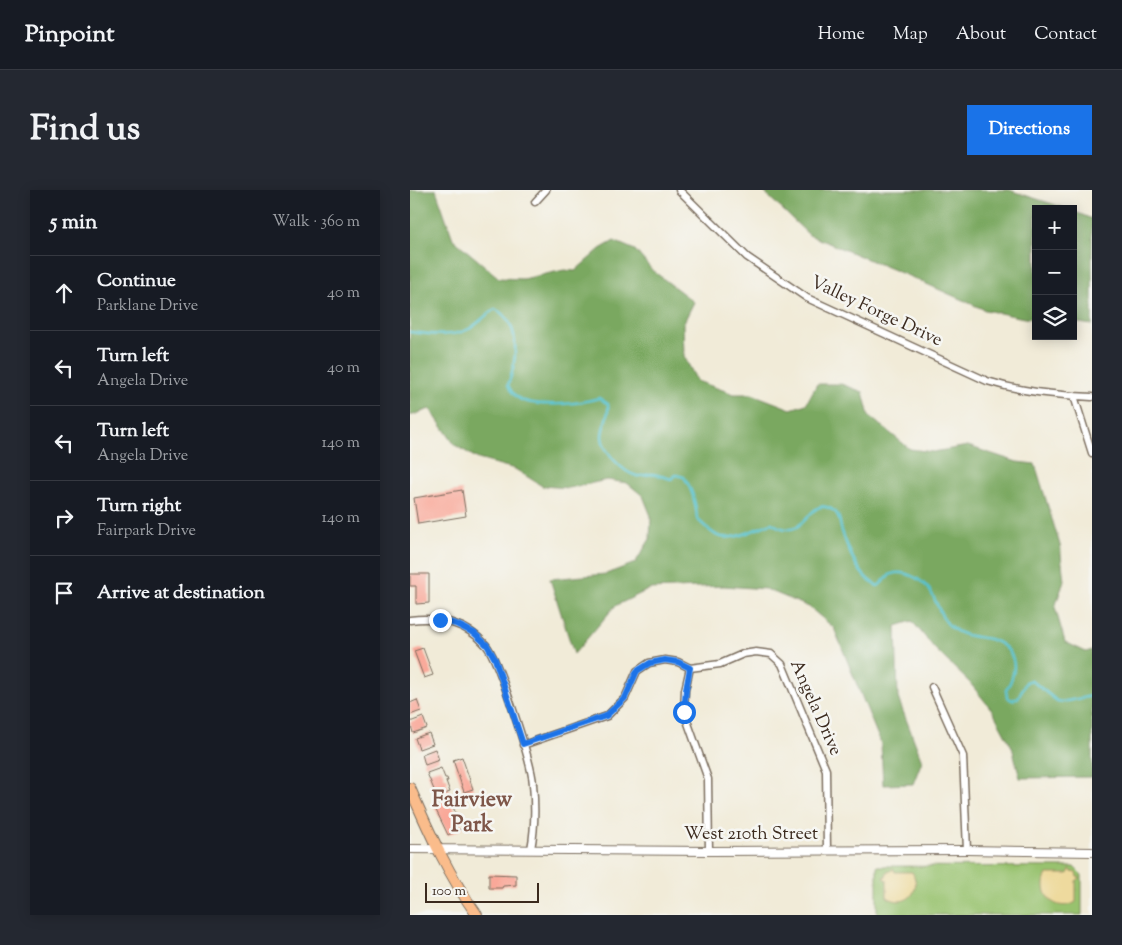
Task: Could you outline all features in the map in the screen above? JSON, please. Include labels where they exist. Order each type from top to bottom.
[{"type":"main road","points":[[410,788],[437,849],[451,875],[477,915]]},
{"type":"street","points":[[535,202],[546,190]]},
{"type":"street","name":"Valley Forge Drive","points":[[679,190],[747,257],[806,298],[987,381],[1011,389],[1037,393],[1092,396]]},
{"type":"street","points":[[1074,396],[1092,453]]},
{"type":"street","points":[[410,620],[437,618],[456,624],[474,633],[487,645],[495,659],[534,783],[532,849]]},
{"type":"street","name":"Angela Drive","points":[[523,744],[606,716],[625,698],[637,671],[650,663],[665,660],[678,662],[690,668],[720,664],[743,654],[756,652],[771,654],[782,664],[826,770],[827,850]]},
{"type":"street","points":[[690,668],[684,712],[708,779],[708,851]]},
{"type":"street","points":[[932,687],[963,756],[967,850]]},
{"type":"street","name":"West 210th Street","points":[[410,849],[1092,852]]},
{"type":"green space","points":[[410,190],[436,190],[453,239],[499,278],[523,279],[564,270],[575,271],[600,249],[614,241],[635,250],[652,270],[694,302],[683,324],[684,356],[697,381],[734,394],[752,394],[791,409],[806,404],[817,384],[841,384],[863,392],[869,416],[910,449],[933,452],[968,446],[1017,462],[1035,464],[1060,545],[1064,581],[1055,607],[1065,642],[1086,652],[1092,650],[1092,777],[1020,778],[1012,747],[992,710],[970,683],[935,649],[912,621],[896,626],[898,698],[922,761],[913,784],[883,785],[881,744],[834,628],[809,607],[766,589],[724,586],[650,589],[615,606],[574,654],[550,579],[606,574],[635,563],[650,539],[651,516],[643,496],[627,483],[607,480],[569,488],[542,486],[515,469],[478,459],[455,445],[430,409],[410,416]]},
{"type":"green space","points":[[762,190],[1009,190],[1056,205],[1032,205],[1032,319],[985,310],[809,235]]},
{"type":"green space","points":[[1077,213],[1092,219],[1092,325],[1077,323]]},
{"type":"green space","points":[[877,866],[1074,867],[1082,875],[1082,915],[877,915]]},
{"type":"sand","points":[[893,868],[895,872],[912,872],[915,879],[914,891],[911,896],[900,901],[887,897],[887,880],[883,877]]},
{"type":"sand","points":[[1070,869],[1080,878],[1076,881],[1076,902],[1062,906],[1050,900],[1046,895],[1044,881],[1047,874],[1068,874]]},
{"type":"building","points":[[462,490],[466,516],[418,524],[414,498]]},
{"type":"building","points":[[410,574],[429,574],[429,603],[416,604],[416,586],[410,586]]},
{"type":"building","points":[[423,648],[433,675],[424,678],[414,651]]},
{"type":"building","points":[[417,700],[421,711],[410,715],[410,703]]},
{"type":"building","points":[[423,717],[427,728],[413,733],[410,722]]},
{"type":"building","points":[[429,733],[433,744],[419,749],[415,738]]},
{"type":"building","points":[[435,749],[439,760],[425,765],[422,754]]},
{"type":"building","points":[[462,757],[473,789],[464,792],[453,760]]},
{"type":"building","points":[[441,768],[445,778],[447,778],[448,781],[446,781],[450,792],[437,797],[427,773]]},
{"type":"building","points":[[449,799],[463,828],[448,835],[434,806]]},
{"type":"building","points":[[489,874],[516,875],[516,885],[489,888]]},
{"type":"waterway","points":[[410,332],[440,335],[455,334],[472,327],[495,309],[504,315],[510,323],[513,333],[515,343],[514,365],[508,385],[514,394],[524,401],[541,404],[582,402],[599,398],[608,404],[602,437],[603,443],[614,460],[625,470],[637,476],[652,474],[671,479],[676,475],[684,477],[694,497],[697,519],[715,535],[725,537],[738,536],[772,523],[784,529],[793,528],[818,508],[825,507],[837,514],[854,561],[871,582],[878,586],[892,574],[898,573],[914,577],[928,588],[942,616],[952,628],[965,635],[989,639],[1005,647],[1013,659],[1014,666],[1013,674],[1006,690],[1007,697],[1012,700],[1018,698],[1026,682],[1031,680],[1057,701],[1062,702],[1092,696]]},
{"type":"district","name":"Fairview Park","points":[[472,814]]},
{"type":"route","points":[[440,620],[456,624],[474,633],[487,645],[495,659],[523,744],[606,716],[625,698],[637,671],[650,663],[665,660],[678,662],[690,668],[684,712]]}]
